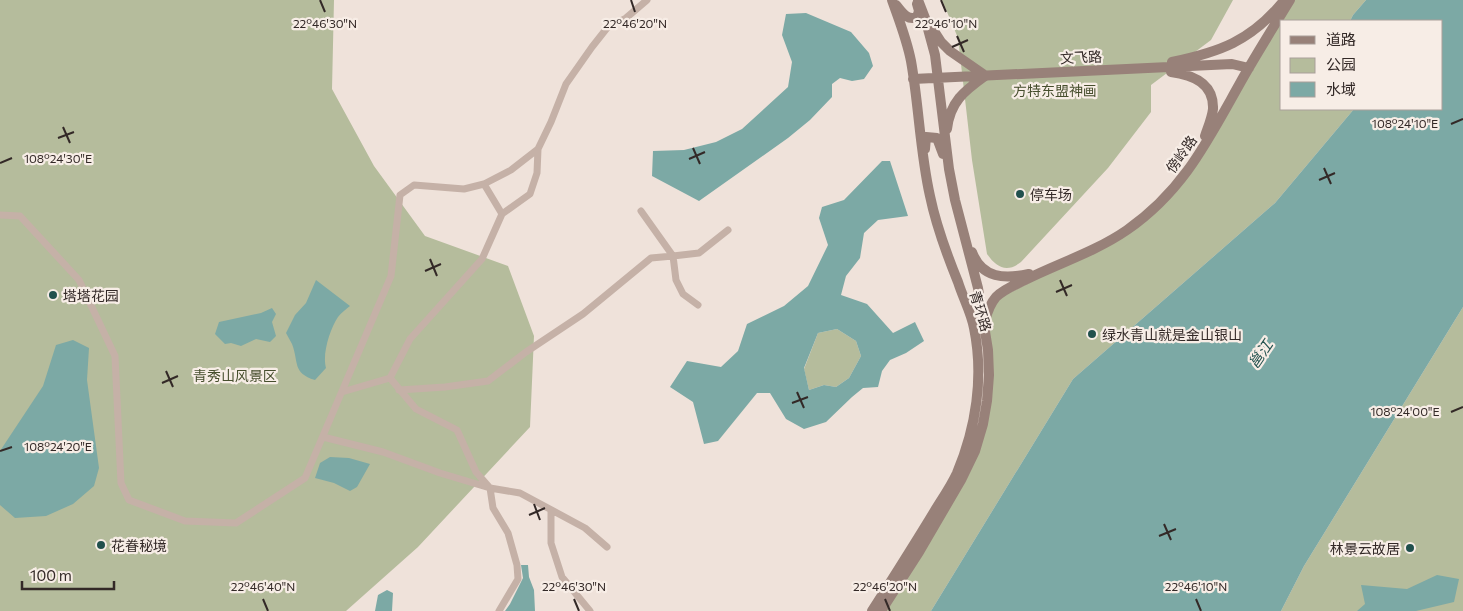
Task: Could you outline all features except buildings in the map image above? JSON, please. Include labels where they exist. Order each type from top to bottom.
[{"type":"main road","points":[[892,0],[907,17],[912,18],[917,17],[919,11],[917,0]]},
{"type":"main road","name":"青环路","points":[[872,611],[956,475],[966,450],[977,399],[978,366],[974,327],[930,199],[924,170],[910,60],[902,27],[892,0]]},
{"type":"main road","name":"青环路","points":[[881,611],[919,552],[961,480],[975,451],[987,401],[989,358],[985,325],[949,169],[935,55],[925,18],[917,0]]},
{"type":"main road","points":[[1145,68],[1212,52],[1242,39],[1270,17],[1284,0]]},
{"type":"main road","name":"傍岭路","points":[[1042,271],[1102,246],[1140,220],[1169,194],[1200,154],[1290,0]]},
{"type":"main road","points":[[925,18],[941,42],[950,51],[986,76],[971,86],[954,103],[948,121],[946,144]]},
{"type":"main road","name":"文飞路","points":[[913,79],[1232,64],[1249,68]]},
{"type":"main road","points":[[1145,68],[1191,76],[1206,87],[1211,97],[1213,109],[1200,154]]},
{"type":"main road","points":[[924,170],[926,137],[937,138],[949,169]]},
{"type":"main road","points":[[960,222],[974,257],[986,271],[994,275],[1013,277],[1042,271]]},
{"type":"main road","points":[[985,325],[987,313],[997,296],[1042,271]]},
{"type":"street","points":[[342,392],[390,378],[410,339],[482,259],[502,214],[530,194],[537,173],[538,149],[566,84],[608,28],[626,18],[647,0]]},
{"type":"street","points":[[0,216],[20,216],[79,280],[115,356],[121,483],[129,500],[185,521],[236,523],[305,478],[391,276],[400,194],[414,185],[464,189],[484,184],[511,170],[538,149]]},
{"type":"street","points":[[484,184],[502,214]]},
{"type":"street","points":[[641,211],[673,256],[676,280],[683,294],[698,305]]},
{"type":"street","points":[[399,390],[445,387],[488,381],[526,352],[583,314],[650,258],[700,253],[728,230]]},
{"type":"street","points":[[390,378],[416,409],[457,430],[476,472],[490,488],[493,508],[508,533],[517,566],[518,579],[499,611]]},
{"type":"street","points":[[323,437],[383,452],[490,488],[520,493],[585,528],[607,548]]},
{"type":"street","points":[[551,510],[551,543],[562,577],[590,611]]},
{"type":"green space","name":"青秀山风景区","points":[[0,0],[334,0],[332,89],[374,166],[425,236],[508,266],[534,336],[530,427],[418,547],[346,611],[0,611]]},
{"type":"green space","name":"方特东盟神画","points":[[942,0],[1233,0],[1211,40],[1151,85],[1151,112],[1108,168],[1021,262],[1007,268],[998,266],[987,254],[972,160],[958,38]]},
{"type":"green space","points":[[1290,0],[1366,0],[1350,20],[1280,20],[1280,110],[1353,110],[1275,203],[1073,379],[931,611],[881,611],[961,480],[987,401],[985,325],[993,301],[1102,246],[1169,194]]},
{"type":"green space","points":[[1463,307],[1463,611],[1281,611],[1304,566]]},
{"type":"green space","points":[[837,329],[856,341],[861,356],[849,378],[836,387],[824,385],[809,390],[804,369],[818,333]]},
{"type":"water","name":"邕江","points":[[1366,0],[1463,0],[1463,307],[1304,566],[1281,611],[931,611],[1073,379],[1275,203],[1353,110],[1443,110],[1443,20],[1350,20]]},
{"type":"water","points":[[806,13],[851,32],[869,53],[873,66],[864,79],[852,81],[840,78],[832,84],[832,97],[810,120],[788,138],[699,201],[652,176],[653,151],[684,150],[716,142],[742,129],[788,87],[792,62],[782,35],[786,14]]},
{"type":"water","points":[[882,161],[890,161],[908,216],[878,220],[864,233],[860,258],[846,276],[841,295],[867,304],[893,333],[915,322],[924,341],[906,353],[890,360],[882,371],[878,387],[863,388],[826,422],[804,429],[786,419],[770,393],[757,393],[718,441],[704,444],[693,402],[670,387],[687,361],[721,367],[738,351],[747,324],[784,306],[808,286],[828,245],[819,218],[822,207],[844,200]],"holes":[[[837,329],[856,341],[861,356],[849,378],[836,387],[824,385],[809,390],[804,368],[818,333]]]},
{"type":"water","points":[[316,280],[350,306],[335,322],[326,349],[326,368],[315,380],[299,370],[292,344],[286,333],[295,315],[306,303]]},
{"type":"water","points":[[272,308],[276,314],[272,322],[276,336],[270,342],[256,339],[241,346],[231,343],[225,344],[215,334],[219,322],[261,313]]},
{"type":"water","points":[[73,340],[89,348],[87,380],[99,468],[94,486],[73,504],[46,516],[15,518],[0,505],[0,451],[43,386],[56,345]]},
{"type":"water","points":[[330,457],[349,458],[370,464],[357,487],[350,491],[334,483],[315,478],[320,463]]},
{"type":"water","points":[[521,565],[528,565],[529,577],[534,590],[535,611],[505,611],[523,578]]},
{"type":"water","points":[[1437,575],[1459,579],[1454,602],[1416,611],[1357,611],[1365,604],[1361,585],[1407,589]]},
{"type":"water","points":[[387,590],[393,593],[392,611],[375,611],[378,595]]},
{"type":"place","name":"停车场","points":[[1020,194]]},
{"type":"place","name":"塔塔花园","points":[[53,295]]},
{"type":"place","name":"绿水青山就是金山银山","points":[[1092,334]]},
{"type":"place","name":"花眷秘境","points":[[101,545]]},
{"type":"place","name":"林景云故居","points":[[1410,548]]}]
